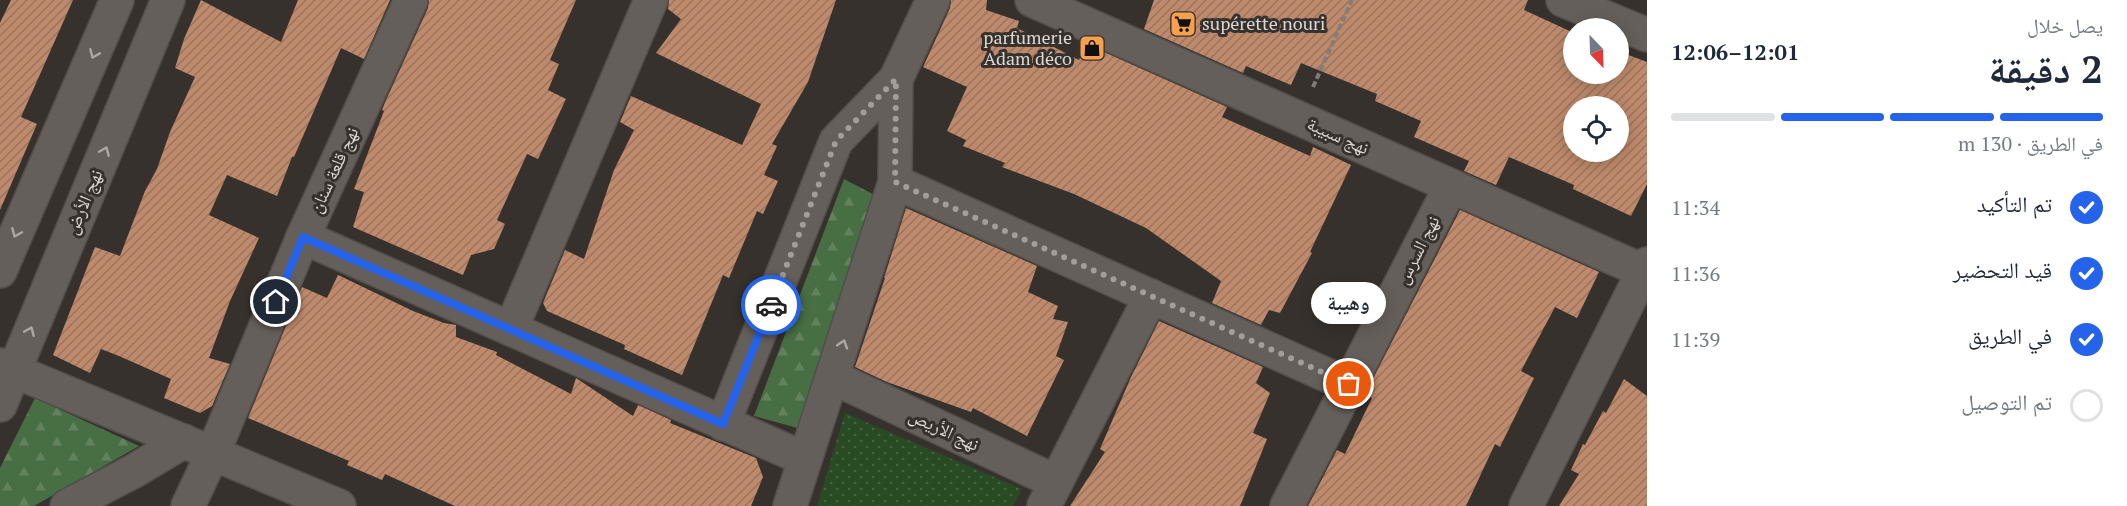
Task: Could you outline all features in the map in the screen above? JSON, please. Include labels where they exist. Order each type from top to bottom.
[{"type":"street","points":[[0,271],[117,0]]},
{"type":"street","name":"نهج الأرض","points":[[0,405],[7,368],[168,0]]},
{"type":"street","name":"نهج قلعة سنان","points":[[188,506],[199,447],[303,237],[411,0]]},
{"type":"street","points":[[511,329],[651,0]]},
{"type":"street","points":[[723,424],[836,141],[896,79],[933,0]]},
{"type":"street","name":"نهج سبيبة","points":[[1032,0],[1450,186],[1645,268]]},
{"type":"street","points":[[1563,0],[1647,35]]},
{"type":"street","points":[[790,506],[895,182],[896,79]]},
{"type":"street","points":[[895,182],[1349,384]]},
{"type":"street","name":"نهج السرس","points":[[1287,506],[1450,186]]},
{"type":"street","points":[[303,237],[805,459]]},
{"type":"street","points":[[1526,506],[1645,268]]},
{"type":"street","points":[[1050,494],[1151,296]]},
{"type":"street","points":[[7,368],[339,506]]},
{"type":"street","name":"نهج الأريص","points":[[832,377],[1050,494]]},
{"type":"street","points":[[67,506],[134,471],[199,447]]},
{"type":"path","points":[[1298,118],[1352,0]]},
{"type":"green space","points":[[844,179],[882,199],[805,430],[754,416]]},
{"type":"green space","points":[[35,398],[139,446],[34,506],[0,506],[0,468]]},
{"type":"green space","points":[[845,413],[1022,489],[1013,506],[817,506]]},
{"type":"building","points":[[11,0],[73,0],[21,117],[37,124],[0,210],[0,23]]},
{"type":"building","points":[[201,0],[281,42],[298,0],[390,0],[364,59],[341,48],[277,196],[227,175],[209,215],[259,238],[230,301],[209,358],[230,364],[212,406],[200,413],[164,398],[171,379],[119,356],[101,349],[90,373],[53,355],[95,247],[120,256],[145,191],[157,169],[170,132],[195,77],[175,68],[184,39]]},
{"type":"building","points":[[429,0],[576,0],[550,60],[559,64],[548,90],[566,99],[538,159],[527,154],[497,220],[505,224],[494,249],[471,255],[463,275],[353,227],[364,192],[354,189],[384,111],[382,110],[428,8]]},
{"type":"building","points":[[669,0],[836,0],[808,82],[772,144],[777,146],[764,175],[778,181],[763,214],[757,211],[729,278],[723,275],[682,375],[624,349],[625,345],[547,311],[543,303],[565,250],[584,259],[614,170],[634,130],[620,122],[631,96],[742,145],[761,104],[656,53],[681,19],[668,9]]},
{"type":"building","points":[[951,0],[987,0],[986,10],[1019,21],[1017,28],[1079,60],[1086,44],[1227,107],[1222,117],[1310,156],[1313,147],[1351,165],[1310,252],[1312,253],[1280,313],[1269,310],[1261,325],[1212,303],[1221,281],[1146,228],[1074,194],[1002,167],[1005,163],[963,146],[966,140],[947,131],[967,87],[923,67],[950,8]]},
{"type":"building","points":[[1154,0],[1528,0],[1524,10],[1563,28],[1563,84],[1629,84],[1629,55],[1647,62],[1647,184],[1631,216],[1573,189],[1574,185],[1509,157],[1496,185],[1464,171],[1469,161],[1414,137],[1421,121],[1375,101],[1377,94],[1301,63],[1291,85],[1246,66],[1243,73],[1144,29]]},
{"type":"building","points":[[906,208],[1037,266],[1028,292],[1058,306],[1053,319],[1068,322],[1056,356],[1064,360],[1027,436],[973,408],[971,412],[887,382],[855,367]]},
{"type":"building","points":[[1460,210],[1599,272],[1577,318],[1555,307],[1521,371],[1534,378],[1500,447],[1495,444],[1466,506],[1308,506],[1337,450],[1345,454],[1372,398],[1365,394]]},
{"type":"building","points":[[338,275],[413,311],[444,323],[456,325],[456,337],[497,352],[496,355],[571,394],[576,378],[633,416],[638,405],[671,420],[670,423],[756,458],[763,477],[751,506],[455,506],[385,474],[382,480],[347,465],[349,461],[248,418],[302,287],[327,298]]},
{"type":"building","points":[[1159,321],[1263,367],[1256,383],[1270,393],[1253,433],[1267,439],[1240,506],[1070,506],[1105,452],[1100,449],[1131,377]]},
{"type":"building","points":[[1624,379],[1647,396],[1647,506],[1559,506],[1579,474],[1571,470],[1583,444],[1585,445],[1603,411],[1606,413]]},
{"type":"way so far","points":[[771,305],[836,141],[896,79],[895,182],[1349,384]]},
{"type":"place","name":"supérette nouri","points":[[1183,24]]},
{"type":"place","name":"parfumerie Adam déco","points":[[1092,48]]},
{"type":"place","name":"وهيبة","points":[[1349,384]]},
{"type":"route","points":[[276,302],[303,237],[723,424],[771,305]]}]
